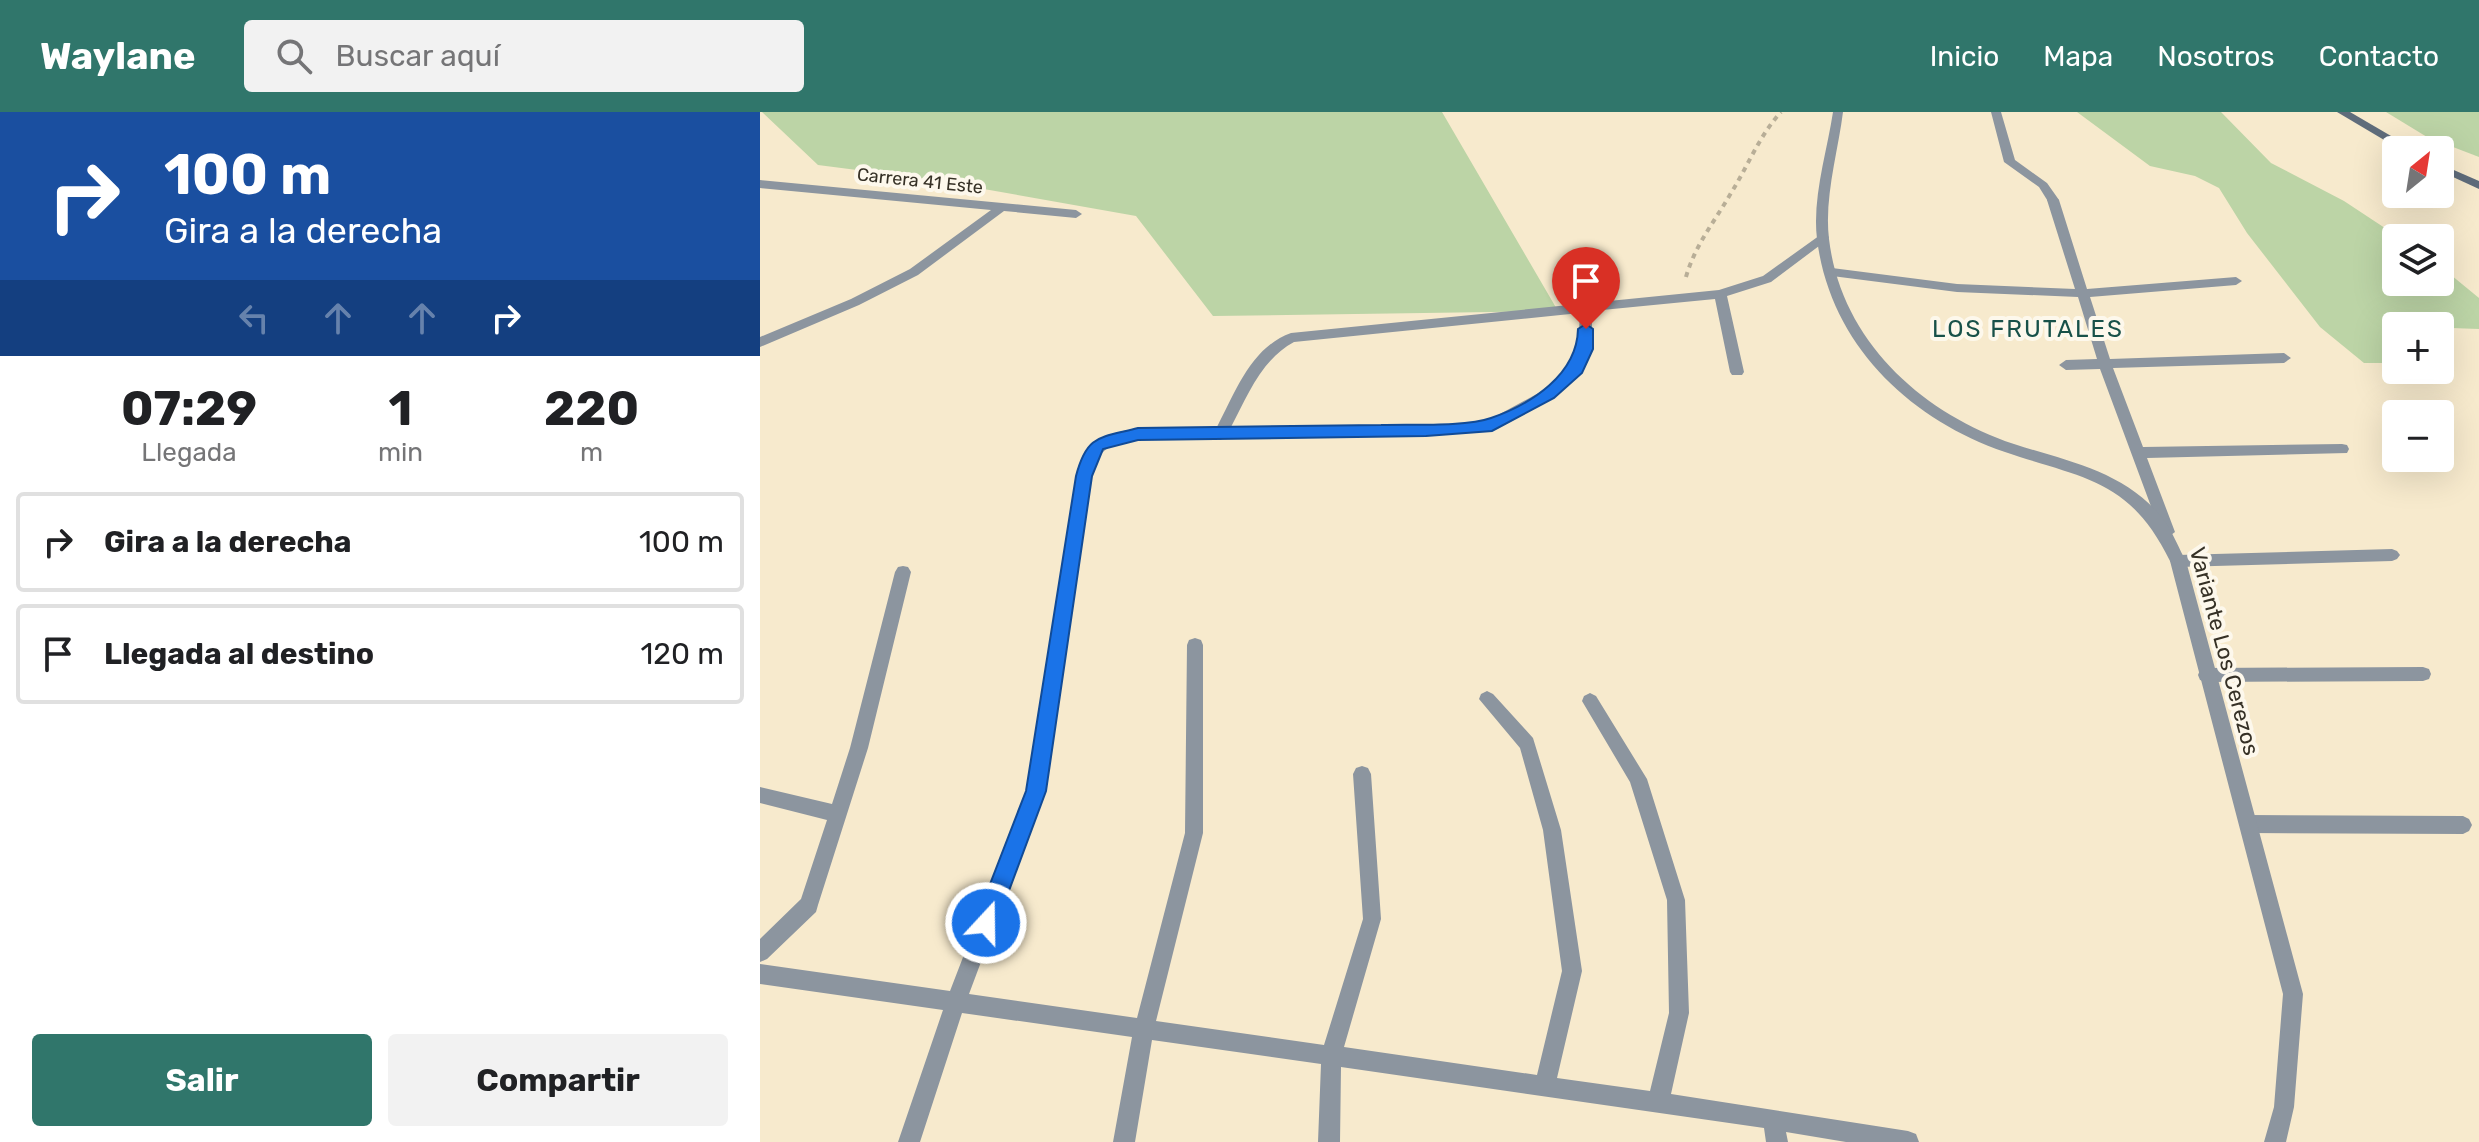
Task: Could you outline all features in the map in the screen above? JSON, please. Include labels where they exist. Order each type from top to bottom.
[{"type":"main road","points":[[2342,112],[2384,136]]},
{"type":"main road","points":[[2454,173],[2479,185]]},
{"type":"street","name":"Variante Los Cerezos","points":[[1838,112],[1823,237],[1845,317],[1901,389],[1980,437],[2104,478],[2127,490],[2167,532],[2178,561],[2293,994],[2284,1107],[2275,1142]]},
{"type":"street","points":[[1996,112],[2010,162],[2043,185],[2053,200],[2105,364],[2167,532]]},
{"type":"street","name":"Carrera 41 Este","points":[[760,184],[1076,214]]},
{"type":"street","points":[[760,342],[855,302],[914,272],[1002,207]]},
{"type":"street","points":[[1220,435],[1264,357],[1277,343],[1291,338],[1720,294],[1767,279],[1823,237]]},
{"type":"street","points":[[1832,272],[1958,289],[2084,293],[2236,281]]},
{"type":"street","points":[[1720,294],[1737,372]]},
{"type":"street","points":[[909,1142],[956,1002],[1036,791],[1090,454],[1097,444],[1138,434],[1220,435],[1455,429],[1492,425],[1549,394],[1576,369],[1585,349],[1586,310]]},
{"type":"street","points":[[2066,365],[2284,358]]},
{"type":"street","points":[[2138,453],[2342,449]]},
{"type":"street","points":[[2178,561],[2392,555]]},
{"type":"street","points":[[760,952],[809,905],[859,748],[903,572]]},
{"type":"street","points":[[1124,1142],[1144,1029],[1194,833],[1195,645]]},
{"type":"street","points":[[2206,675],[2423,674]]},
{"type":"street","points":[[1487,699],[1527,744],[1552,830],[1572,971],[1544,1087]]},
{"type":"street","points":[[1590,701],[1638,779],[1676,900],[1679,1013],[1658,1103]]},
{"type":"street","points":[[1329,1142],[1331,1056],[1372,919],[1362,774]]},
{"type":"street","points":[[760,795],[836,814]]},
{"type":"street","points":[[2248,824],[2463,825]]},
{"type":"street","points":[[760,974],[1773,1119],[1908,1142]]},
{"type":"street","points":[[2284,1107],[2285,1142]]},
{"type":"street","points":[[1773,1119],[1777,1142]]},
{"type":"path","points":[[1681,298],[1692,252],[1735,187],[1758,137],[1781,112]]},
{"type":"green space","points":[[762,112],[1442,112],[1558,311],[1213,316],[1136,216],[927,179],[818,165]]},
{"type":"green space","points":[[2077,112],[2221,112],[2271,163],[2344,201],[2382,226],[2382,296],[2454,296],[2454,277],[2479,298],[2479,329],[2454,328],[2454,312],[2382,312],[2382,363],[2364,363],[2320,327],[2247,233],[2219,188],[2195,176],[2150,166]]},
{"type":"green space","points":[[2386,112],[2479,112],[2479,157],[2454,147],[2454,136],[2425,136]]},
{"type":"district","name":"LOS FRUTALES","points":[[2028,329]]},
{"type":"route","points":[[986,923],[1036,791],[1084,476],[1090,454],[1097,444],[1138,434],[1426,430],[1492,425],[1549,394],[1576,369],[1585,349],[1586,329]]}]
